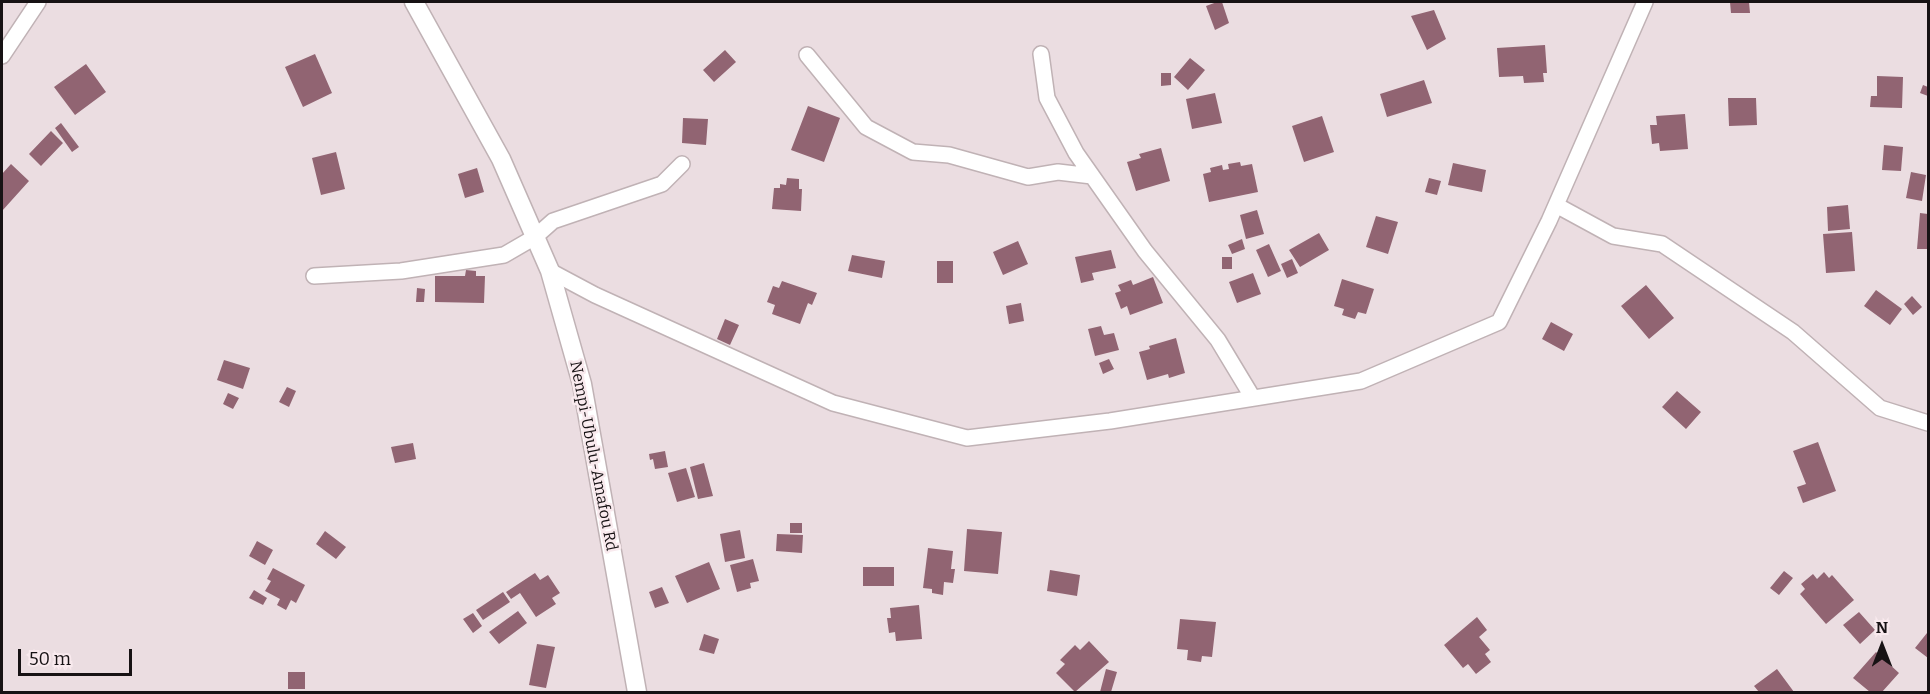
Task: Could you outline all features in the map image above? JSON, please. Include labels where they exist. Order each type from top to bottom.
[{"type":"street","points":[[2,56],[38,2]]},
{"type":"street","name":"Nempi-Ubulu-Amafou Rd","points":[[414,2],[501,159],[550,271],[582,384],[637,693]]},
{"type":"street","points":[[550,271],[595,295],[832,403],[968,438],[1110,421],[1361,381],[1499,322],[1556,205],[1645,2]]},
{"type":"street","points":[[1041,54],[1047,98],[1076,153],[1145,251],[1218,340],[1253,398]]},
{"type":"street","points":[[807,55],[866,127],[913,152],[949,155],[1028,177],[1058,172],[1092,176]]},
{"type":"street","points":[[314,276],[402,271],[504,255],[535,237],[553,221],[662,184],[682,164]]},
{"type":"street","points":[[1556,205],[1613,236],[1662,244],[1793,332],[1880,408],[1929,423]]},
{"type":"building","points":[[1222,2],[1229,23],[1215,30],[1206,6]]},
{"type":"building","points":[[1730,2],[1749,2],[1750,13],[1731,13]]},
{"type":"building","points":[[1434,10],[1446,39],[1427,50],[1411,16]]},
{"type":"building","points":[[1545,45],[1547,73],[1543,73],[1544,82],[1524,83],[1523,76],[1499,77],[1497,48]]},
{"type":"building","points":[[725,50],[736,62],[714,82],[703,70]]},
{"type":"building","points":[[315,54],[332,93],[303,107],[285,67]]},
{"type":"building","points":[[1190,58],[1205,70],[1188,90],[1174,77]]},
{"type":"building","points":[[86,64],[106,92],[75,115],[54,87]]},
{"type":"building","points":[[1161,73],[1171,73],[1171,85],[1161,86]]},
{"type":"building","points":[[1877,76],[1903,77],[1902,108],[1870,107],[1871,96],[1877,96]]},
{"type":"building","points":[[1424,80],[1432,103],[1387,117],[1380,94]]},
{"type":"building","points":[[1923,85],[1928,87],[1928,96],[1920,93]]},
{"type":"building","points":[[1215,93],[1222,123],[1192,129],[1186,99]]},
{"type":"building","points":[[1728,98],[1756,98],[1757,125],[1729,126]]},
{"type":"building","points":[[808,106],[840,118],[824,162],[791,150]]},
{"type":"building","points":[[1685,114],[1688,149],[1660,151],[1659,143],[1652,144],[1650,125],[1657,125],[1656,116]]},
{"type":"building","points":[[1322,116],[1334,152],[1304,162],[1292,126]]},
{"type":"building","points":[[683,118],[708,119],[706,145],[682,143]]},
{"type":"building","points":[[61,123],[79,147],[72,152],[55,128]]},
{"type":"building","points":[[51,131],[63,143],[41,166],[29,154]]},
{"type":"building","points":[[1884,145],[1903,147],[1901,171],[1882,170]]},
{"type":"building","points":[[1161,148],[1170,181],[1136,191],[1127,162],[1141,158],[1139,154]]},
{"type":"building","points":[[336,152],[345,189],[321,195],[312,158]]},
{"type":"building","points":[[1240,162],[1241,166],[1252,164],[1258,192],[1209,202],[1203,174],[1211,172],[1210,168],[1222,165],[1223,170],[1229,169],[1228,164]]},
{"type":"building","points":[[1453,163],[1486,170],[1482,192],[1448,185]]},
{"type":"building","points":[[11,164],[29,181],[2,211],[2,174]]},
{"type":"building","points":[[477,168],[484,192],[465,198],[458,174]]},
{"type":"building","points":[[1911,172],[1926,175],[1922,201],[1906,198]]},
{"type":"building","points":[[787,178],[799,179],[799,189],[802,189],[801,211],[772,209],[774,188],[780,188],[780,184],[786,185]]},
{"type":"building","points":[[1429,178],[1441,181],[1437,195],[1425,192]]},
{"type":"building","points":[[1848,205],[1850,229],[1828,231],[1827,207]]},
{"type":"building","points":[[1257,210],[1264,234],[1246,239],[1240,215]]},
{"type":"building","points":[[1920,213],[1928,214],[1928,249],[1917,249]]},
{"type":"building","points":[[1376,216],[1398,222],[1388,254],[1366,247]]},
{"type":"building","points":[[1852,232],[1855,271],[1826,273],[1823,234]]},
{"type":"building","points":[[1319,233],[1329,250],[1300,267],[1289,250]]},
{"type":"building","points":[[1242,239],[1245,249],[1232,254],[1228,245]]},
{"type":"building","points":[[1018,241],[1028,264],[1003,275],[993,252]]},
{"type":"building","points":[[1269,244],[1281,271],[1268,277],[1256,250]]},
{"type":"building","points":[[1111,250],[1116,268],[1092,273],[1094,280],[1081,283],[1075,257]]},
{"type":"building","points":[[852,255],[885,261],[882,278],[848,271]]},
{"type":"building","points":[[1222,257],[1232,257],[1232,269],[1222,269]]},
{"type":"building","points":[[1292,259],[1298,273],[1287,278],[1281,264]]},
{"type":"building","points":[[937,261],[953,261],[953,283],[937,283]]},
{"type":"building","points":[[466,270],[476,271],[476,276],[485,276],[484,303],[435,302],[435,276],[465,276]]},
{"type":"building","points":[[1253,273],[1261,294],[1237,303],[1229,282]]},
{"type":"building","points":[[1153,277],[1163,303],[1130,315],[1127,306],[1121,309],[1115,293],[1121,291],[1118,285],[1131,280],[1133,285]]},
{"type":"building","points":[[1342,279],[1374,289],[1366,314],[1358,312],[1355,319],[1342,315],[1344,309],[1334,306]]},
{"type":"building","points":[[782,281],[817,293],[812,305],[808,303],[800,324],[772,314],[775,305],[767,302],[773,286],[779,288]]},
{"type":"building","points":[[1646,285],[1674,318],[1649,339],[1621,306]]},
{"type":"building","points":[[417,288],[425,289],[424,302],[416,302]]},
{"type":"building","points":[[1876,290],[1902,309],[1890,325],[1864,306]]},
{"type":"building","points":[[1912,296],[1922,307],[1913,315],[1904,304]]},
{"type":"building","points":[[1021,303],[1024,321],[1009,324],[1006,306]]},
{"type":"building","points":[[725,319],[739,325],[730,345],[717,339]]},
{"type":"building","points":[[1551,322],[1573,334],[1564,351],[1542,339]]},
{"type":"building","points":[[1101,326],[1104,335],[1114,333],[1119,350],[1095,356],[1088,329]]},
{"type":"building","points":[[1176,338],[1185,373],[1169,378],[1168,374],[1147,380],[1139,352],[1150,349],[1149,346]]},
{"type":"building","points":[[1109,359],[1114,369],[1103,374],[1099,363]]},
{"type":"building","points":[[224,360],[250,368],[243,389],[217,380]]},
{"type":"building","points":[[287,387],[296,391],[289,407],[279,402]]},
{"type":"building","points":[[1677,391],[1701,412],[1686,429],[1662,407]]},
{"type":"building","points":[[228,393],[239,398],[233,409],[223,404]]},
{"type":"building","points":[[1818,442],[1836,491],[1803,503],[1797,487],[1806,484],[1793,451]]},
{"type":"building","points":[[413,443],[416,459],[395,463],[391,447]]},
{"type":"building","points":[[665,451],[668,467],[655,469],[653,459],[650,460],[649,454]]},
{"type":"building","points":[[704,463],[713,496],[698,499],[690,467]]},
{"type":"building","points":[[686,468],[695,497],[677,502],[668,473]]},
{"type":"building","points":[[790,523],[802,523],[802,533],[790,533]]},
{"type":"building","points":[[967,529],[1002,532],[998,574],[964,571]]},
{"type":"building","points":[[740,530],[745,558],[725,562],[720,534]]},
{"type":"building","points":[[325,531],[346,547],[336,559],[316,544]]},
{"type":"building","points":[[777,534],[803,535],[802,553],[776,551]]},
{"type":"building","points":[[257,541],[273,550],[265,565],[249,556]]},
{"type":"building","points":[[928,548],[953,551],[951,569],[955,569],[953,583],[944,582],[943,595],[932,593],[932,589],[923,588]]},
{"type":"building","points":[[753,559],[759,581],[750,583],[751,588],[737,592],[730,565]]},
{"type":"building","points":[[709,562],[720,589],[687,603],[675,576]]},
{"type":"building","points":[[863,567],[894,567],[894,586],[863,586]]},
{"type":"building","points":[[273,568],[305,585],[296,603],[291,600],[286,610],[277,605],[280,599],[265,591],[271,581],[267,579]]},
{"type":"building","points":[[1050,570],[1080,575],[1077,596],[1047,591]]},
{"type":"building","points":[[1784,571],[1793,578],[1779,595],[1770,588]]},
{"type":"building","points":[[1824,572],[1829,578],[1832,575],[1854,600],[1826,624],[1800,594],[1805,589],[1801,584],[1813,574],[1817,579]]},
{"type":"building","points":[[535,573],[540,580],[548,575],[560,593],[552,598],[556,604],[536,617],[520,593],[511,599],[506,592]]},
{"type":"building","points":[[662,587],[669,603],[655,608],[649,592]]},
{"type":"building","points":[[254,590],[267,598],[263,605],[249,598]]},
{"type":"building","points":[[503,592],[510,602],[483,620],[476,610]]},
{"type":"building","points":[[919,605],[922,639],[896,641],[895,632],[889,633],[887,618],[891,618],[890,608]]},
{"type":"building","points":[[518,611],[527,623],[499,644],[489,632]]},
{"type":"building","points":[[1859,612],[1875,630],[1860,644],[1843,625]]},
{"type":"building","points":[[473,613],[482,626],[473,633],[463,619]]},
{"type":"building","points":[[1477,617],[1487,630],[1479,637],[1490,650],[1485,654],[1491,662],[1476,674],[1468,664],[1463,668],[1444,645]]},
{"type":"building","points":[[1180,619],[1216,622],[1212,657],[1202,656],[1201,662],[1187,660],[1188,650],[1177,649]]},
{"type":"building","points":[[704,634],[719,639],[714,654],[699,650]]},
{"type":"building","points":[[1928,634],[1928,658],[1915,648]]},
{"type":"building","points":[[1089,641],[1109,662],[1075,692],[1056,673],[1065,664],[1060,660],[1075,645],[1080,650]]},
{"type":"building","points":[[537,644],[555,647],[546,688],[529,685]]},
{"type":"building","points":[[1876,652],[1899,673],[1882,692],[1870,692],[1853,678]]},
{"type":"building","points":[[1106,669],[1117,672],[1111,692],[1100,692]]},
{"type":"building","points":[[1777,669],[1794,692],[1759,692],[1754,686]]},
{"type":"building","points":[[288,672],[305,672],[305,689],[288,689]]}]
